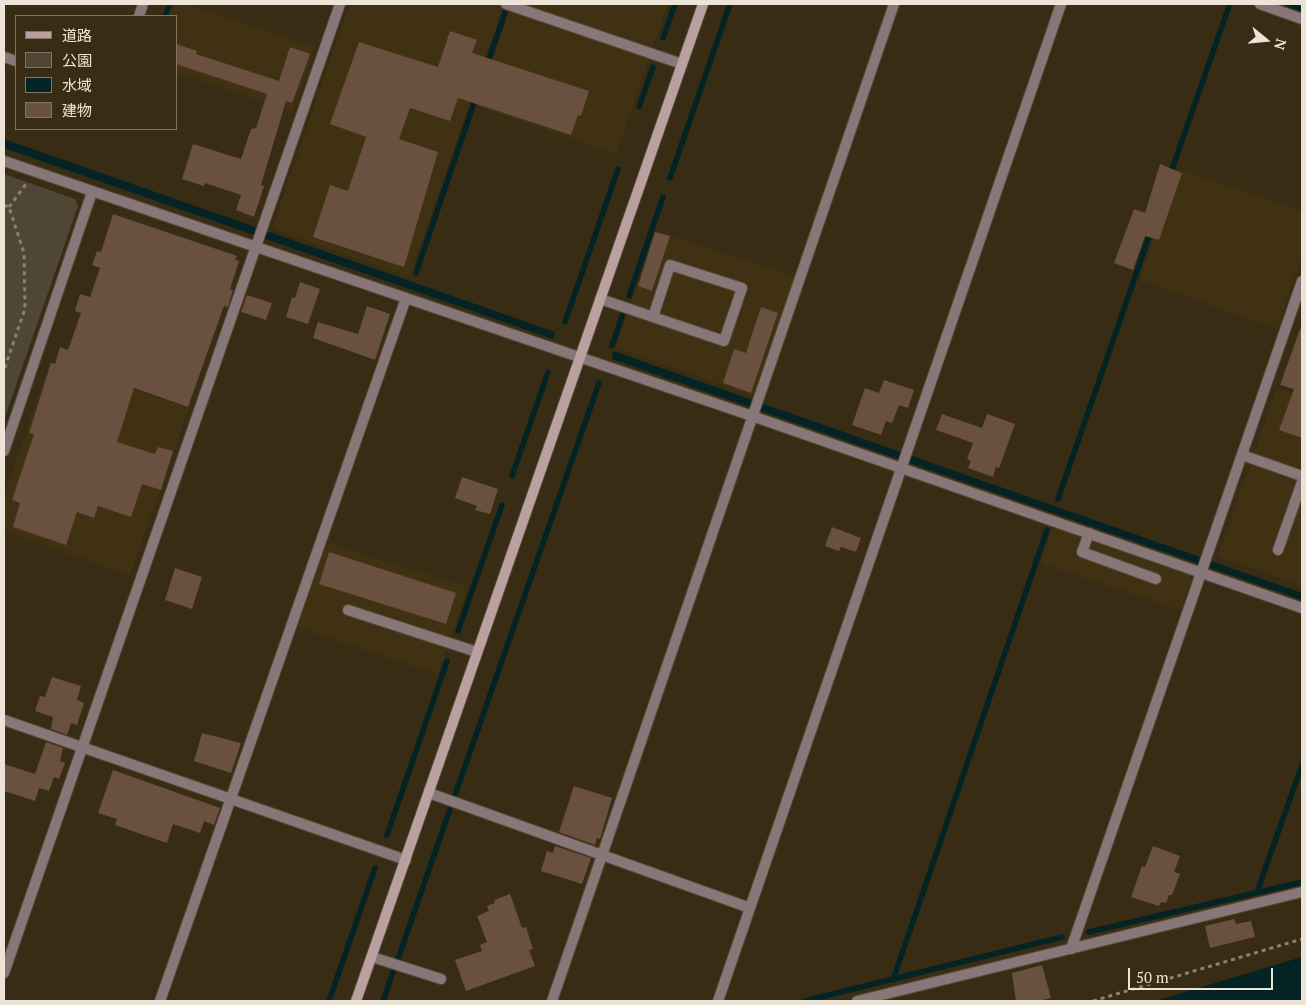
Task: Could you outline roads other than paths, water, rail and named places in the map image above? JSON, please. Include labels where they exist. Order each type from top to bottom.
[{"type":"street","points":[[4,973],[340,4]]},
{"type":"street","points":[[506,4],[682,64]]},
{"type":"street","points":[[356,1001],[703,4]]},
{"type":"street","points":[[552,1001],[894,4]]},
{"type":"street","points":[[718,1001],[1061,4]]},
{"type":"street","points":[[1260,4],[1302,18]]},
{"type":"street","points":[[4,161],[92,192],[257,244],[406,298],[579,357],[753,413],[1089,533],[1202,570],[1302,608]]},
{"type":"street","points":[[4,450],[92,192]]},
{"type":"street","points":[[600,299],[653,317],[724,340],[742,288],[670,265],[653,317]]},
{"type":"street","points":[[1071,949],[1302,281]]},
{"type":"street","points":[[160,1001],[406,298]]},
{"type":"street","points":[[1242,454],[1302,476]]},
{"type":"street","points":[[1278,550],[1302,482]]},
{"type":"street","points":[[1089,533],[1082,552],[1156,579]]},
{"type":"street","points":[[348,610],[478,652]]},
{"type":"street","points":[[4,720],[406,860]]},
{"type":"street","points":[[429,793],[750,908]]},
{"type":"street","points":[[857,1001],[1302,892]]},
{"type":"street","points":[[372,957],[441,979]]},
{"type":"water","points":[[4,139],[555,332],[553,339],[4,148]]},
{"type":"water","points":[[613,351],[1302,593],[1302,600],[612,359]]},
{"type":"water","points":[[1302,957],[1302,1001],[1155,1001]]},
{"type":"waterway","points":[[165,15],[170,4]]},
{"type":"waterway","points":[[663,38],[675,4]]},
{"type":"waterway","points":[[670,178],[730,4]]},
{"type":"waterway","points":[[1288,4],[1302,9]]},
{"type":"waterway","points":[[1170,175],[1229,6]]},
{"type":"waterway","points":[[487,65],[505,13]]},
{"type":"waterway","points":[[639,107],[653,67]]},
{"type":"waterway","points":[[416,273],[476,97]]},
{"type":"waterway","points":[[565,322],[618,169]]},
{"type":"waterway","points":[[629,296],[663,197]]},
{"type":"waterway","points":[[1058,499],[1151,231]]},
{"type":"waterway","points":[[612,346],[623,313]]},
{"type":"waterway","points":[[512,476],[548,372]]},
{"type":"waterway","points":[[455,795],[599,383]]},
{"type":"waterway","points":[[458,631],[502,505]]},
{"type":"waterway","points":[[893,980],[1047,530]]},
{"type":"waterway","points":[[387,835],[447,661]]},
{"type":"waterway","points":[[1257,892],[1302,765]]},
{"type":"waterway","points":[[398,959],[450,809]]},
{"type":"waterway","points":[[329,1001],[375,868]]},
{"type":"waterway","points":[[1089,932],[1302,882]]},
{"type":"waterway","points":[[805,1001],[1062,937]]},
{"type":"waterway","points":[[383,1001],[393,972]]}]
